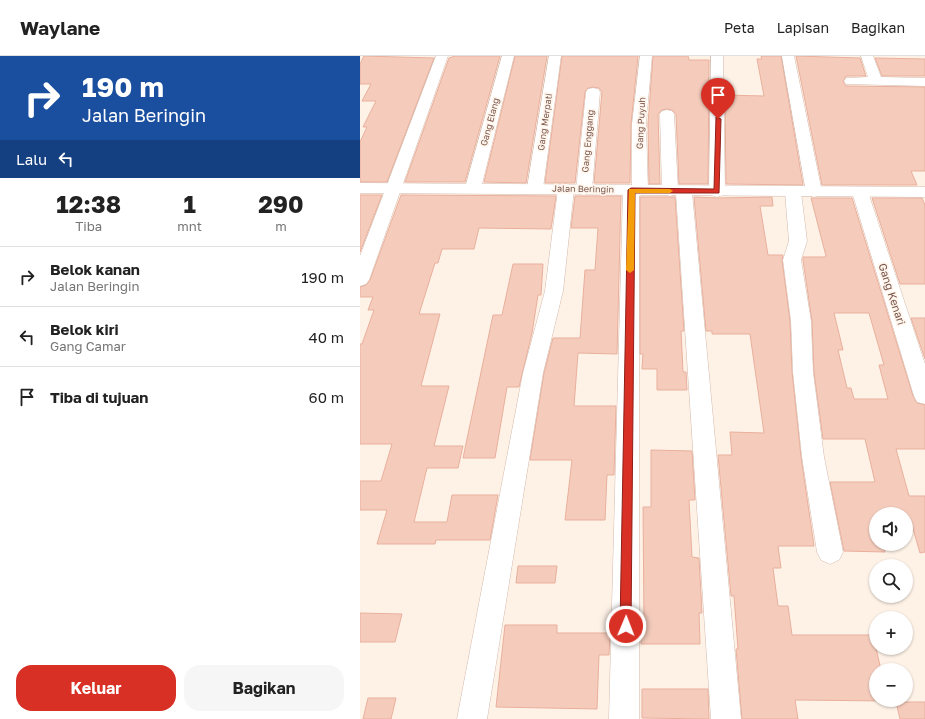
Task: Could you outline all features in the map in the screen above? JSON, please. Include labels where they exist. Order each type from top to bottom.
[{"type":"street","points":[[360,280],[442,56]]},
{"type":"street","name":"Gang Elang","points":[[473,188],[508,56]]},
{"type":"street","name":"Gang Merpati","points":[[535,188],[555,56]]},
{"type":"street","name":"Gang Puyuh","points":[[624,719],[635,190],[639,124],[646,56]]},
{"type":"street","points":[[717,56],[717,192]]},
{"type":"street","points":[[788,56],[814,192]]},
{"type":"street","points":[[867,56],[876,81]]},
{"type":"street","points":[[851,81],[925,82]]},
{"type":"street","name":"Gang Enggang","points":[[472,719],[533,373],[554,291],[593,92]]},
{"type":"street","points":[[667,114],[677,191],[726,719]]},
{"type":"street","name":"Jalan Beringin","points":[[360,188],[535,188],[717,192],[925,192]]},
{"type":"street","points":[[793,192],[798,241],[792,260],[801,321],[803,372],[813,457],[830,552]]},
{"type":"street","name":"Gang Kenari","points":[[860,192],[925,396]]},
{"type":"building","points":[[364,56],[434,58],[387,182],[360,182],[360,142],[367,127],[363,127],[376,101],[362,101],[371,84],[360,84],[360,64]]},
{"type":"building","points":[[455,56],[500,56],[465,182],[405,182],[449,58]]},
{"type":"building","points":[[515,56],[547,56],[526,183],[484,182]]},
{"type":"building","points":[[562,56],[638,56],[631,124],[630,183],[594,183],[602,92],[599,88],[593,87],[588,88],[585,92],[575,183],[545,183]]},
{"type":"building","points":[[653,56],[688,56],[689,60],[709,60],[708,184],[679,184],[676,114],[672,110],[667,109],[662,110],[658,114],[660,184],[649,184],[648,124]]},
{"type":"building","points":[[761,56],[781,56],[803,185],[726,184],[725,95],[764,96],[757,59],[762,59]]},
{"type":"building","points":[[796,56],[860,58],[866,76],[846,76],[843,82],[846,86],[925,87],[925,171],[911,171],[917,185],[822,185]]},
{"type":"building","points":[[875,58],[925,59],[925,76],[882,76]]},
{"type":"building","points":[[360,195],[382,195],[360,252]]},
{"type":"building","points":[[401,195],[556,196],[551,229],[479,228],[474,249],[442,249],[438,263],[435,263],[419,314],[440,314],[421,386],[449,386],[434,446],[463,446],[458,468],[427,468],[414,522],[447,522],[452,495],[498,495],[490,540],[436,540],[435,544],[377,544],[387,510],[360,510],[360,481],[381,481],[392,444],[360,444],[360,344],[362,344],[374,310],[368,310],[373,297],[360,297],[360,287],[366,285],[370,280]]},
{"type":"building","points":[[575,196],[621,196],[617,354],[578,353],[574,406],[616,406],[614,475],[607,475],[605,520],[565,520],[572,460],[530,460],[544,373],[553,338],[580,338],[585,270],[595,270],[598,228],[571,228]]},
{"type":"building","points":[[640,197],[675,197],[684,331],[681,331],[683,372],[686,372],[687,390],[657,390],[657,369],[642,369],[643,354],[640,354]]},
{"type":"building","points":[[694,197],[772,197],[773,206],[760,206],[768,255],[783,255],[782,260],[790,321],[792,372],[801,457],[814,546],[778,546],[781,568],[773,568],[778,606],[788,606],[792,635],[869,635],[869,655],[878,655],[879,663],[869,663],[869,701],[795,700],[798,719],[742,719],[736,649],[738,649],[734,596],[731,596],[718,455],[732,455],[730,432],[764,433],[750,334],[712,334],[712,331],[706,331]]},
{"type":"building","points":[[811,198],[852,198],[913,396],[917,403],[925,405],[925,449],[896,449],[909,496],[925,496],[925,552],[920,553],[913,528],[913,507],[869,507],[869,551],[885,552],[844,551],[830,482],[875,482],[865,439],[823,439],[814,372],[812,321],[803,257],[826,256]],"holes":[[[834,313],[869,313],[884,365],[879,365],[888,399],[854,399],[851,388],[847,388],[838,350],[843,350]]]},
{"type":"building","points":[[872,198],[922,198],[925,205],[925,284],[900,284]]},
{"type":"building","points":[[513,264],[543,264],[541,295],[538,295],[532,333],[519,387],[507,387],[495,458],[463,458],[493,315],[502,315]]},
{"type":"building","points":[[911,318],[925,318],[925,359]]},
{"type":"building","points":[[651,450],[692,451],[695,500],[689,500],[692,557],[699,558],[702,613],[699,613],[700,644],[641,644],[641,619],[644,619],[643,507],[651,507]]},
{"type":"building","points":[[518,566],[557,566],[555,583],[516,583]]},
{"type":"building","points":[[360,613],[402,614],[395,642],[360,642]]},
{"type":"building","points":[[505,625],[557,625],[557,633],[610,633],[609,655],[599,655],[597,709],[496,707]]},
{"type":"building","points":[[642,689],[708,689],[709,719],[642,718]]},
{"type":"building","points":[[368,698],[396,698],[391,719],[363,719]]},
{"type":"building","points":[[913,702],[925,702],[925,719],[900,719],[897,707],[913,707]]},
{"type":"slow traffic","points":[[630,270],[631,190],[670,191]]},
{"type":"route","points":[[626,626],[631,190],[717,192],[718,119]]}]
